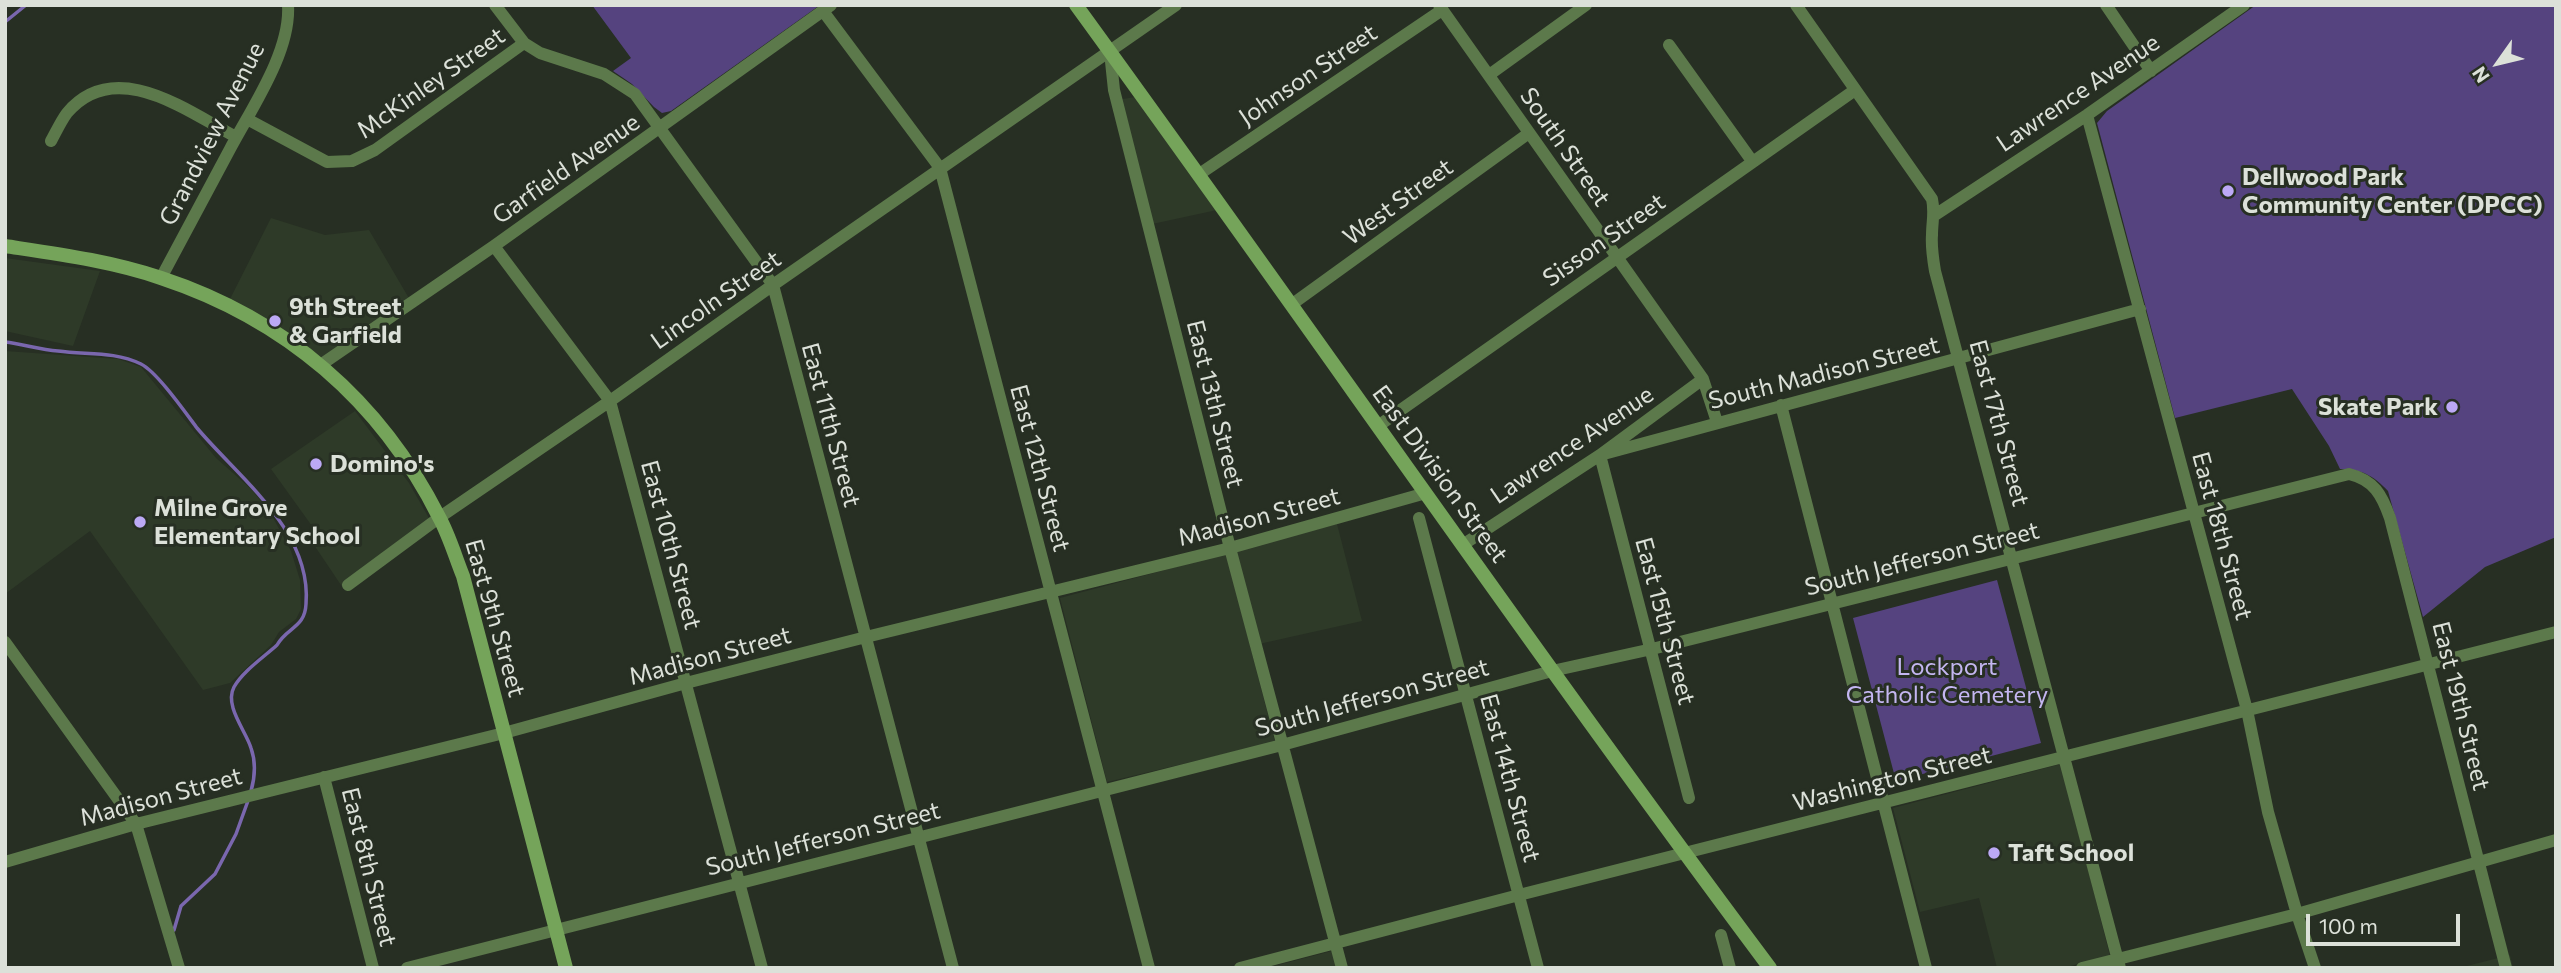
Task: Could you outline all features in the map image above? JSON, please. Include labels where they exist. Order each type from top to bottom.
[{"type":"street","name":"Grandview Avenue","points":[[161,278],[281,50],[289,14],[288,5]]},
{"type":"street","name":"East 11th Street","points":[[495,5],[524,43],[540,53],[582,66],[635,94],[773,285],[953,968]]},
{"type":"street","name":"East Division Street","points":[[1076,5],[1464,544],[1552,671],[1770,968]]},
{"type":"street","name":"Lincoln Street","points":[[348,585],[440,517],[1176,5]]},
{"type":"street","points":[[1489,75],[1586,5]]},
{"type":"street","name":"East 17th Street","points":[[1796,5],[1932,199],[1935,215],[1932,255],[2119,963]]},
{"type":"street","points":[[2106,5],[2151,71]]},
{"type":"street","name":"Lawrence Avenue","points":[[1935,215],[2087,115],[2244,5]]},
{"type":"street","name":"Garfield Avenue","points":[[322,364],[494,246],[827,8]]},
{"type":"street","name":"East 12th Street","points":[[827,8],[940,168],[1149,968]]},
{"type":"street","name":"South Street","points":[[1441,8],[1703,379],[1717,422]]},
{"type":"street","name":"Johnson Street","points":[[1198,175],[1441,8]]},
{"type":"street","name":"McKinley Street","points":[[247,119],[327,162],[352,161],[375,150],[524,43]]},
{"type":"street","points":[[1670,45],[1752,161]]},
{"type":"street","name":"East 13th Street","points":[[1110,52],[1114,90],[1230,548],[1342,968]]},
{"type":"street","points":[[51,141],[67,113],[84,98],[109,88],[133,88],[157,95],[236,137]]},
{"type":"street","name":"Sisson Street","points":[[1378,426],[1855,90]]},
{"type":"street","name":"East 18th Street","points":[[2087,115],[2246,710],[2263,792],[2315,968]]},
{"type":"street","name":"West Street","points":[[1291,305],[1529,133]]},
{"type":"street","name":"East 9th Street","points":[[5,246],[86,259],[161,278],[247,313],[322,364],[367,410],[401,453],[440,517],[470,597],[566,968]]},
{"type":"street","name":"East 10th Street","points":[[494,246],[610,401],[762,968]]},
{"type":"street","name":"South Madison Street","points":[[1600,455],[1781,405],[1960,360],[2140,309]]},
{"type":"street","name":"Lawrence Avenue","points":[[1464,544],[1600,455],[1703,379]]},
{"type":"street","points":[[1781,405],[1926,968]]},
{"type":"street","name":"East 15th Street","points":[[1600,455],[1689,798]]},
{"type":"street","name":"South Jefferson Street","points":[[407,968],[555,928],[1282,745],[1552,671],[1652,649],[2349,474]]},
{"type":"street","name":"East 19th Street","points":[[2349,474],[2374,485],[2385,503],[2506,968]]},
{"type":"street","name":"Madison Street","points":[[5,862],[136,824],[504,733],[686,683],[1230,548],[1426,493]]},
{"type":"street","name":"East 14th Street","points":[[1419,518],[1538,968]]},
{"type":"street","name":"Washington Street","points":[[1240,968],[2556,632]]},
{"type":"street","points":[[5,642],[136,824],[179,968]]},
{"type":"street","name":"East 8th Street","points":[[324,776],[373,968]]},
{"type":"street","points":[[2082,968],[2119,963],[2556,840]]},
{"type":"street","points":[[1721,935],[1730,968]]},
{"type":"shaded area","points":[[1135,97],[1217,210],[1143,226],[1111,101]]},
{"type":"shaded area","points":[[271,218],[325,235],[369,230],[410,300],[320,360],[229,301]]},
{"type":"shaded area","points":[[5,258],[100,271],[73,346],[5,331]]},
{"type":"shaded area","name":"Milne Grove Elementary School","points":[[5,351],[118,359],[141,367],[216,458],[251,489],[270,512],[291,551],[300,580],[301,609],[296,619],[279,632],[271,645],[230,683],[203,690],[90,531],[5,594]]},
{"type":"shaded area","points":[[355,411],[409,483],[434,527],[345,591],[310,539],[317,533],[271,469]]},
{"type":"shaded area","points":[[1337,524],[1362,621],[1250,646],[1275,742],[1107,782],[1060,598]]},
{"type":"shaded area","name":"Taft School","points":[[2061,764],[2110,956],[2063,968],[1997,968],[1979,898],[1920,912],[1893,808]]},
{"type":"shaded area","points":[[1332,951],[1337,968],[1266,968]]},
{"type":"shaded area","points":[[2510,955],[2513,968],[2459,968]]},
{"type":"green space","points":[[592,5],[820,5],[671,111],[662,113],[632,84],[613,71],[631,58]]},
{"type":"green space","points":[[2256,5],[2556,5],[2556,537],[2485,567],[2423,617],[2388,491],[2366,474],[2340,469],[2329,446],[2292,389],[2175,418],[2097,123],[2107,111]]},
{"type":"green space","name":"Lockport Catholic Cemetery","points":[[1997,580],[2041,743],[1896,781],[1853,618]]},
{"type":"waterway","points":[[5,22],[26,5]]},
{"type":"waterway","points":[[5,342],[51,350],[111,355],[148,368],[197,428],[270,507],[285,529],[305,578],[305,612],[299,623],[243,675],[232,694],[234,710],[253,753],[251,791]]},
{"type":"waterway","points":[[174,930],[181,906],[215,874],[236,834],[249,798]]},
{"type":"place","name":"Dellwood Park Community Center (DPCC)","points":[[2228,191]]},
{"type":"place","name":"9th Street & Garfield","points":[[275,321]]},
{"type":"place","name":"Skate Park","points":[[2452,407]]},
{"type":"place","name":"Domino's","points":[[316,464]]},
{"type":"place","name":"Milne Grove Elementary School","points":[[140,522]]},
{"type":"place","name":"Taft School","points":[[1994,853]]}]
